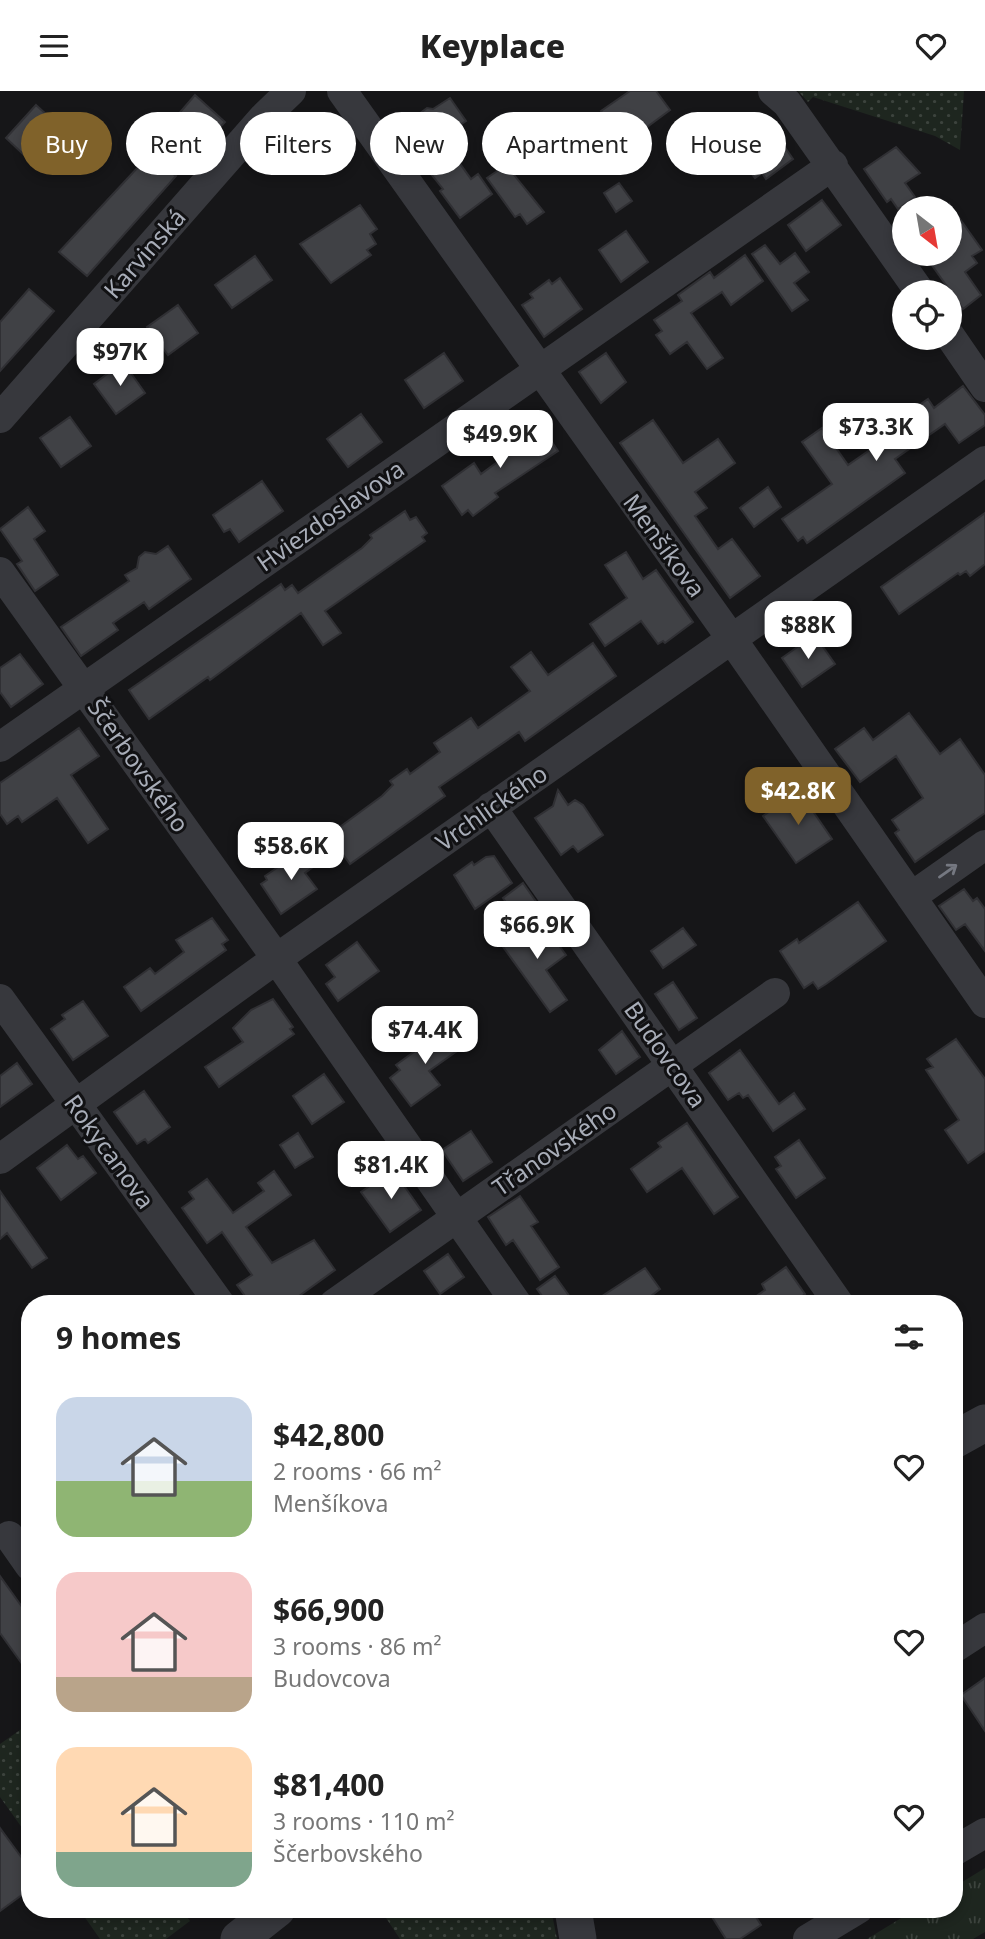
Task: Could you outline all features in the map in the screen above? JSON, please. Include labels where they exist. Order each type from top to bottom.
[{"type":"street","name":"Karvinská","points":[[0,418],[264,117],[291,91]]},
{"type":"street","name":"Menšíkova","points":[[342,91],[731,638],[985,1003]]},
{"type":"street","points":[[773,91],[787,103],[833,165],[912,280]]},
{"type":"street","name":"Hviezdoslavova","points":[[0,747],[833,165]]},
{"type":"street","points":[[960,350],[985,387]]},
{"type":"street","name":"Vrchlického","points":[[0,1159],[276,959],[985,461]]},
{"type":"street","name":"Ščerbovského","points":[[0,572],[84,687],[511,1295]]},
{"type":"street","name":"Budovcova","points":[[491,807],[674,1064],[833,1295]]},
{"type":"street","points":[[911,897],[985,845]]},
{"type":"street","name":"Třanovského","points":[[347,1295],[775,993]]},
{"type":"street","name":"Rokycanova","points":[[0,999],[214,1295]]},
{"type":"street","points":[[963,1435],[985,1423]]},
{"type":"street","points":[[963,1642],[985,1629]]},
{"type":"street","points":[[963,1846],[985,1833]]},
{"type":"street","points":[[239,1939],[264,1918]]},
{"type":"street","points":[[575,1918],[579,1939]]},
{"type":"street","points":[[808,1939],[843,1918]]},
{"type":"green space","points":[[798,91],[964,91],[960,150],[935,136],[813,97],[808,102]]},
{"type":"green space","points":[[21,1729],[21,1826],[0,1797],[0,1744]]},
{"type":"green space","points":[[985,1868],[985,1932],[973,1939],[867,1939],[901,1918],[963,1918],[963,1881]]},
{"type":"green space","points":[[85,1918],[188,1918],[190,1921],[166,1939],[100,1939]]},
{"type":"green space","points":[[386,1918],[553,1918],[557,1939],[400,1939]]},
{"type":"building","points":[[630,91],[656,91],[670,110],[652,123],[652,112],[601,111]]},
{"type":"building","points":[[195,95],[214,112],[180,112]]},
{"type":"building","points":[[450,98],[460,112],[422,112],[427,108],[433,109]]},
{"type":"building","points":[[36,105],[44,112],[30,112]]},
{"type":"building","points":[[21,122],[21,152],[6,138]]},
{"type":"building","points":[[896,147],[920,173],[905,183],[914,196],[892,196],[892,200],[887,202],[864,169]]},
{"type":"building","points":[[786,149],[793,159],[786,164]]},
{"type":"building","points":[[478,174],[492,194],[460,218],[440,191],[443,189],[432,175],[468,175],[471,179]]},
{"type":"building","points":[[131,175],[176,176],[87,276],[59,252]]},
{"type":"building","points":[[491,175],[514,175],[544,212],[527,224],[520,214],[515,217],[487,178]]},
{"type":"building","points":[[619,183],[632,201],[616,212],[604,193]]},
{"type":"building","points":[[822,200],[841,225],[806,251],[788,225]]},
{"type":"building","points":[[360,205],[377,229],[370,234],[376,244],[367,250],[371,255],[331,283],[300,244]]},
{"type":"building","points":[[962,222],[982,250],[972,256],[977,263],[965,272],[981,295],[963,309],[962,280],[942,280],[933,266],[962,266]]},
{"type":"building","points":[[626,231],[648,262],[621,282],[599,250]]},
{"type":"building","points":[[765,245],[780,264],[795,253],[809,272],[794,283],[808,300],[792,311],[752,254]]},
{"type":"building","points":[[745,255],[763,281],[731,305],[722,292],[691,313],[723,358],[707,369],[687,342],[670,354],[656,335],[662,331],[654,320],[682,301],[678,295],[710,272],[714,278]]},
{"type":"building","points":[[255,256],[272,280],[232,308],[215,285]]},
{"type":"building","points":[[560,278],[582,309],[544,337],[522,305],[533,298],[530,294],[549,280],[552,284]]},
{"type":"building","points":[[29,289],[54,311],[0,371],[0,322]]},
{"type":"building","points":[[178,305],[198,333],[168,355],[147,327]]},
{"type":"building","points":[[444,353],[463,381],[424,408],[405,380]]},
{"type":"building","points":[[606,353],[626,382],[601,403],[579,372]]},
{"type":"building","points":[[123,362],[145,393],[116,414],[94,384]]},
{"type":"building","points":[[963,386],[985,415],[985,425],[959,443],[945,424],[895,459],[905,473],[807,543],[803,537],[798,541],[782,519],[832,484],[802,442],[822,428],[848,465],[910,422],[905,415],[928,399],[934,408]]},
{"type":"building","points":[[361,414],[382,442],[348,467],[327,439]]},
{"type":"building","points":[[70,417],[91,446],[61,467],[40,438]]},
{"type":"building","points":[[537,420],[558,451],[495,493],[498,497],[473,516],[468,510],[462,515],[442,486],[474,463],[481,474],[511,452],[504,442]]},
{"type":"building","points":[[653,420],[683,463],[718,439],[735,463],[695,492],[707,508],[695,516],[718,549],[732,539],[760,576],[730,598],[620,443]]},
{"type":"building","points":[[262,481],[283,511],[239,542],[230,529],[224,532],[213,515]]},
{"type":"building","points":[[768,487],[781,507],[754,527],[740,508]]},
{"type":"building","points":[[28,507],[45,531],[34,539],[58,575],[35,591],[17,564],[22,561],[0,529]]},
{"type":"building","points":[[405,511],[410,520],[416,517],[427,533],[422,537],[425,541],[325,611],[341,633],[323,645],[301,613],[210,680],[208,677],[149,719],[129,690],[281,584],[285,590],[292,585],[298,593],[362,548],[372,538],[370,535]]},
{"type":"building","points":[[985,513],[985,564],[970,576],[966,571],[960,575],[958,573],[899,614],[881,587]]},
{"type":"building","points":[[168,546],[191,579],[149,609],[144,602],[113,623],[118,630],[81,656],[61,627],[129,581],[125,575],[137,568],[139,557],[145,552],[156,554]]},
{"type":"building","points":[[626,552],[643,579],[656,570],[693,622],[665,643],[663,641],[658,644],[641,621],[605,646],[590,624],[627,598],[605,565]]},
{"type":"building","points":[[810,638],[814,643],[818,640],[835,664],[802,687],[782,658]]},
{"type":"building","points":[[593,643],[616,676],[525,741],[519,732],[439,787],[445,796],[350,864],[329,835],[382,796],[393,785],[390,781],[407,769],[410,774],[440,752],[434,743],[471,718],[478,728],[530,691],[511,667],[531,652],[548,675]]},
{"type":"building","points":[[20,654],[43,684],[11,707],[0,692],[0,668]]},
{"type":"building","points":[[909,713],[940,754],[960,739],[985,775],[985,813],[915,862],[895,833],[899,830],[892,820],[923,798],[896,756],[860,782],[835,749],[864,728],[873,740]]},
{"type":"building","points":[[79,728],[99,756],[71,775],[108,829],[88,843],[57,798],[22,822],[18,816],[7,824],[0,814],[0,783]]},
{"type":"building","points":[[558,790],[568,805],[575,800],[583,805],[603,835],[578,852],[573,846],[561,855],[535,818],[553,806]]},
{"type":"building","points":[[799,791],[832,839],[796,863],[763,816]]},
{"type":"building","points":[[306,848],[317,864],[305,873],[317,889],[281,914],[261,884],[267,880],[265,876]]},
{"type":"building","points":[[494,856],[512,883],[475,909],[454,875],[472,862],[474,865],[486,857]]},
{"type":"building","points":[[523,883],[537,903],[517,918],[503,898]]},
{"type":"building","points":[[964,889],[973,901],[977,898],[985,909],[985,951],[965,924],[956,930],[939,906]]},
{"type":"building","points":[[858,902],[886,941],[818,989],[813,982],[804,988],[780,951],[797,939],[799,943]]},
{"type":"building","points":[[212,918],[228,940],[222,944],[226,950],[141,1011],[124,987],[150,968],[155,974],[184,952],[176,940]]},
{"type":"building","points":[[539,918],[566,955],[546,970],[567,1000],[550,1012],[501,944]]},
{"type":"building","points":[[683,928],[696,945],[663,968],[651,951]]},
{"type":"building","points":[[357,942],[379,971],[338,1001],[326,984],[335,977],[326,965]]},
{"type":"building","points":[[673,982],[697,1018],[679,1030],[655,994]]},
{"type":"building","points":[[273,999],[293,1027],[290,1029],[294,1034],[219,1087],[205,1067],[243,1042],[233,1028],[251,1010]]},
{"type":"building","points":[[83,1001],[108,1036],[73,1060],[51,1029],[65,1019],[62,1015]]},
{"type":"building","points":[[448,1027],[464,1046],[429,1071],[440,1085],[411,1106],[390,1078],[400,1070],[396,1065]]},
{"type":"building","points":[[622,1031],[640,1057],[616,1074],[599,1050]]},
{"type":"building","points":[[956,1039],[985,1079],[985,1151],[968,1163],[945,1130],[959,1120],[926,1070],[933,1067],[927,1059]]},
{"type":"building","points":[[740,1050],[779,1104],[794,1093],[805,1109],[773,1131],[748,1095],[743,1098],[739,1093],[728,1100],[709,1073]]},
{"type":"building","points":[[17,1063],[32,1084],[0,1107],[0,1076]]},
{"type":"building","points":[[324,1074],[344,1102],[312,1124],[293,1096]]},
{"type":"building","points":[[144,1091],[170,1127],[148,1143],[145,1139],[137,1144],[114,1112]]},
{"type":"building","points":[[687,1123],[738,1197],[714,1214],[682,1168],[647,1192],[631,1169],[661,1147],[658,1143]]},
{"type":"building","points":[[471,1131],[492,1162],[463,1181],[442,1150]]},
{"type":"building","points":[[298,1133],[313,1157],[295,1168],[280,1145]]},
{"type":"building","points":[[799,1140],[825,1178],[796,1198],[776,1169],[781,1166],[775,1157]]},
{"type":"building","points":[[67,1145],[78,1159],[83,1156],[96,1173],[61,1200],[37,1168]]},
{"type":"building","points":[[393,1170],[421,1210],[390,1232],[361,1192]]},
{"type":"building","points":[[274,1171],[291,1195],[246,1227],[272,1263],[314,1240],[335,1270],[300,1295],[244,1295],[237,1285],[252,1275],[222,1232],[207,1243],[182,1208],[194,1199],[189,1192],[207,1179],[233,1213],[264,1191],[258,1183]]},
{"type":"building","points":[[0,1191],[47,1258],[32,1268],[7,1233],[0,1239]]},
{"type":"building","points":[[520,1196],[538,1222],[531,1226],[559,1267],[540,1280],[513,1240],[506,1245],[488,1217]]},
{"type":"building","points":[[448,1254],[464,1277],[440,1294],[424,1271]]},
{"type":"building","points":[[786,1267],[805,1294],[758,1295],[765,1290],[762,1284]]},
{"type":"building","points":[[645,1268],[660,1289],[652,1295],[604,1295]]},
{"type":"building","points":[[555,1276],[569,1295],[541,1295],[537,1289]]},
{"type":"building","points":[[0,1576],[21,1605],[21,1662],[0,1633]]},
{"type":"building","points":[[985,1678],[985,1731],[963,1698],[963,1694]]},
{"type":"building","points":[[0,1828],[21,1857],[21,1896],[0,1911]]},
{"type":"building","points":[[713,1918],[757,1918],[761,1925],[740,1939],[726,1939]]}]
